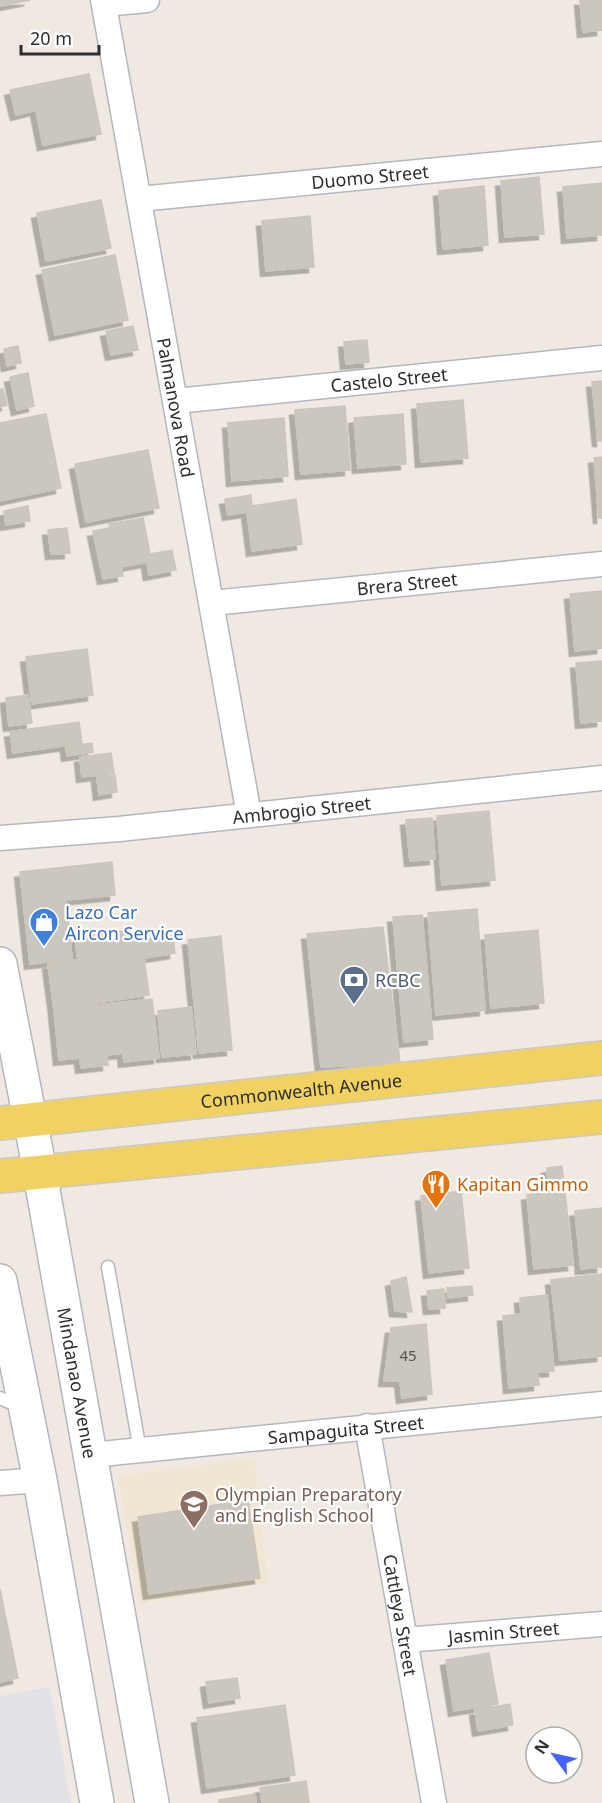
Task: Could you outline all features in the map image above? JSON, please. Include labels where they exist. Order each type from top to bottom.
[{"type":"main road","name":"Commonwealth Avenue","points":[[15,1122],[602,1058]]},
{"type":"main road","points":[[0,1176],[602,1117]]},
{"type":"street","points":[[104,2],[147,0]]},
{"type":"street","name":"Palmanova Road","points":[[104,2],[249,815]]},
{"type":"street","name":"Duomo Street","points":[[138,199],[602,154]]},
{"type":"street","name":"Castelo Street","points":[[176,401],[602,358]]},
{"type":"street","name":"Brera Street","points":[[212,603],[602,564]]},
{"type":"street","name":"Ambrogio Street","points":[[0,838],[119,829],[602,778]]},
{"type":"street","name":"Mindanao Avenue","points":[[0,964],[15,1122],[40,1171],[152,1803]]},
{"type":"street","points":[[1,1291],[13,1404],[40,1480],[97,1803]]},
{"type":"street","name":"Sampaguita Street","points":[[91,1455],[602,1404]]},
{"type":"street","name":"Cattleya Street","points":[[367,1426],[434,1803]]},
{"type":"street","points":[[0,1483],[40,1480]]},
{"type":"street","name":"Jasmin Street","points":[[405,1640],[602,1624]]},
{"type":"lane","points":[[108,1268],[140,1451]]},
{"type":"shaded area","name":"Olympian Preparatory and English School","points":[[254,1458],[268,1582],[139,1604],[118,1476]]},
{"type":"shaded area","points":[[50,1687],[71,1803],[0,1803],[0,1696]]},
{"type":"building","points":[[0,0],[30,0],[0,6]]},
{"type":"building","points":[[580,0],[602,0],[602,30],[583,32]]},
{"type":"building","points":[[89,74],[101,134],[43,145],[36,110],[16,115],[10,90]]},
{"type":"building","points":[[539,177],[544,234],[505,237],[501,181]]},
{"type":"building","points":[[602,183],[602,235],[567,238],[563,187]]},
{"type":"building","points":[[484,186],[488,245],[443,249],[439,191]]},
{"type":"building","points":[[101,200],[111,248],[46,261],[37,213]]},
{"type":"building","points":[[310,216],[314,267],[266,271],[262,221]]},
{"type":"building","points":[[115,255],[128,320],[55,335],[42,270]]},
{"type":"building","points":[[133,326],[138,350],[111,355],[106,331]]},
{"type":"building","points":[[367,340],[369,362],[346,364],[344,342]]},
{"type":"building","points":[[18,346],[21,363],[7,366],[4,349]]},
{"type":"building","points":[[28,373],[34,406],[17,410],[10,377]]},
{"type":"building","points":[[602,381],[602,441],[598,441],[592,382]]},
{"type":"building","points":[[0,389],[3,389],[7,405],[0,407]]},
{"type":"building","points":[[463,400],[468,458],[421,462],[417,404]]},
{"type":"building","points":[[345,406],[350,470],[301,474],[295,410]]},
{"type":"building","points":[[46,414],[61,488],[0,501],[0,423]]},
{"type":"building","points":[[403,414],[406,464],[358,468],[354,418]]},
{"type":"building","points":[[284,418],[288,476],[232,481],[228,423]]},
{"type":"building","points":[[148,450],[159,508],[86,522],[75,464]]},
{"type":"building","points":[[602,457],[602,518],[599,518],[594,458]]},
{"type":"building","points":[[251,495],[252,506],[296,499],[302,544],[252,551],[247,512],[228,515],[225,499]]},
{"type":"building","points":[[28,506],[30,521],[6,525],[4,511]]},
{"type":"building","points":[[143,518],[150,554],[172,550],[176,570],[149,575],[147,562],[121,567],[123,576],[103,579],[93,531],[110,528],[109,524]]},
{"type":"building","points":[[67,528],[70,553],[51,554],[48,530]]},
{"type":"building","points":[[602,591],[602,648],[575,651],[570,594]]},
{"type":"building","points":[[87,649],[93,695],[32,704],[26,657]]},
{"type":"building","points":[[602,661],[602,721],[581,723],[576,663]]},
{"type":"building","points":[[28,695],[32,723],[9,726],[6,698]]},
{"type":"building","points":[[79,722],[82,743],[13,753],[10,732]]},
{"type":"building","points":[[92,743],[93,752],[67,756],[66,747]]},
{"type":"building","points":[[111,753],[114,773],[82,777],[80,757]]},
{"type":"building","points":[[115,775],[117,792],[99,795],[97,777]]},
{"type":"building","points":[[489,811],[495,880],[442,885],[437,816]]},
{"type":"building","points":[[432,818],[435,859],[410,861],[406,820]]},
{"type":"building","points":[[112,862],[115,895],[66,900],[72,959],[30,964],[20,872]]},
{"type":"building","points":[[477,909],[485,1010],[436,1015],[428,913]]},
{"type":"building","points":[[422,915],[433,1039],[404,1042],[393,917]]},
{"type":"building","points":[[383,927],[400,1063],[321,1067],[307,934]]},
{"type":"building","points":[[129,930],[131,942],[173,936],[175,953],[144,958],[149,995],[54,1009],[48,964],[78,960],[75,938]]},
{"type":"building","points":[[538,930],[544,1003],[491,1008],[485,935]]},
{"type":"building","points":[[221,936],[232,1050],[199,1053],[188,940]]},
{"type":"building","points":[[152,999],[159,1058],[124,1062],[123,1053],[107,1055],[108,1065],[81,1068],[80,1058],[59,1060],[54,1010]]},
{"type":"building","points":[[191,1007],[196,1054],[162,1057],[158,1011]]},
{"type":"building","points":[[562,1166],[573,1265],[534,1269],[527,1195],[549,1192],[547,1168]]},
{"type":"building","points":[[461,1191],[469,1268],[429,1273],[421,1196]]},
{"type":"building","points":[[602,1208],[602,1267],[581,1269],[575,1211]]},
{"type":"building","points":[[602,1274],[602,1356],[560,1360],[551,1280]]},
{"type":"building","points":[[406,1277],[412,1312],[395,1311],[391,1281]]},
{"type":"building","points":[[472,1286],[473,1295],[448,1298],[447,1288]]},
{"type":"building","points":[[444,1289],[445,1308],[429,1309],[427,1291]]},
{"type":"building","points":[[547,1295],[554,1371],[538,1372],[539,1385],[509,1388],[503,1316],[521,1314],[520,1298]]},
{"type":"building","points":[[426,1324],[432,1394],[402,1398],[400,1381],[384,1381],[391,1328]]},
{"type":"building","points":[[248,1500],[260,1578],[149,1594],[138,1517]]},
{"type":"building","points":[[0,1589],[18,1678],[0,1682]]},
{"type":"building","points":[[489,1653],[498,1704],[454,1711],[446,1660]]},
{"type":"building","points":[[237,1678],[240,1698],[209,1703],[206,1682]]},
{"type":"building","points":[[510,1704],[513,1725],[478,1731],[475,1710]]},
{"type":"building","points":[[285,1705],[295,1775],[207,1788],[197,1718]]},
{"type":"building","points":[[306,1781],[309,1803],[262,1803],[260,1788]]},
{"type":"building","points":[[255,1794],[256,1803],[219,1803],[219,1800]]},
{"type":"place","name":"Lazo Car Aircon Service","points":[[44,948]]},
{"type":"place","name":"RCBC","points":[[354,1006]]},
{"type":"place","name":"Kapitan Gimmo","points":[[436,1210]]},
{"type":"place","name":"Olympian Preparatory and English School","points":[[194,1530]]}]
